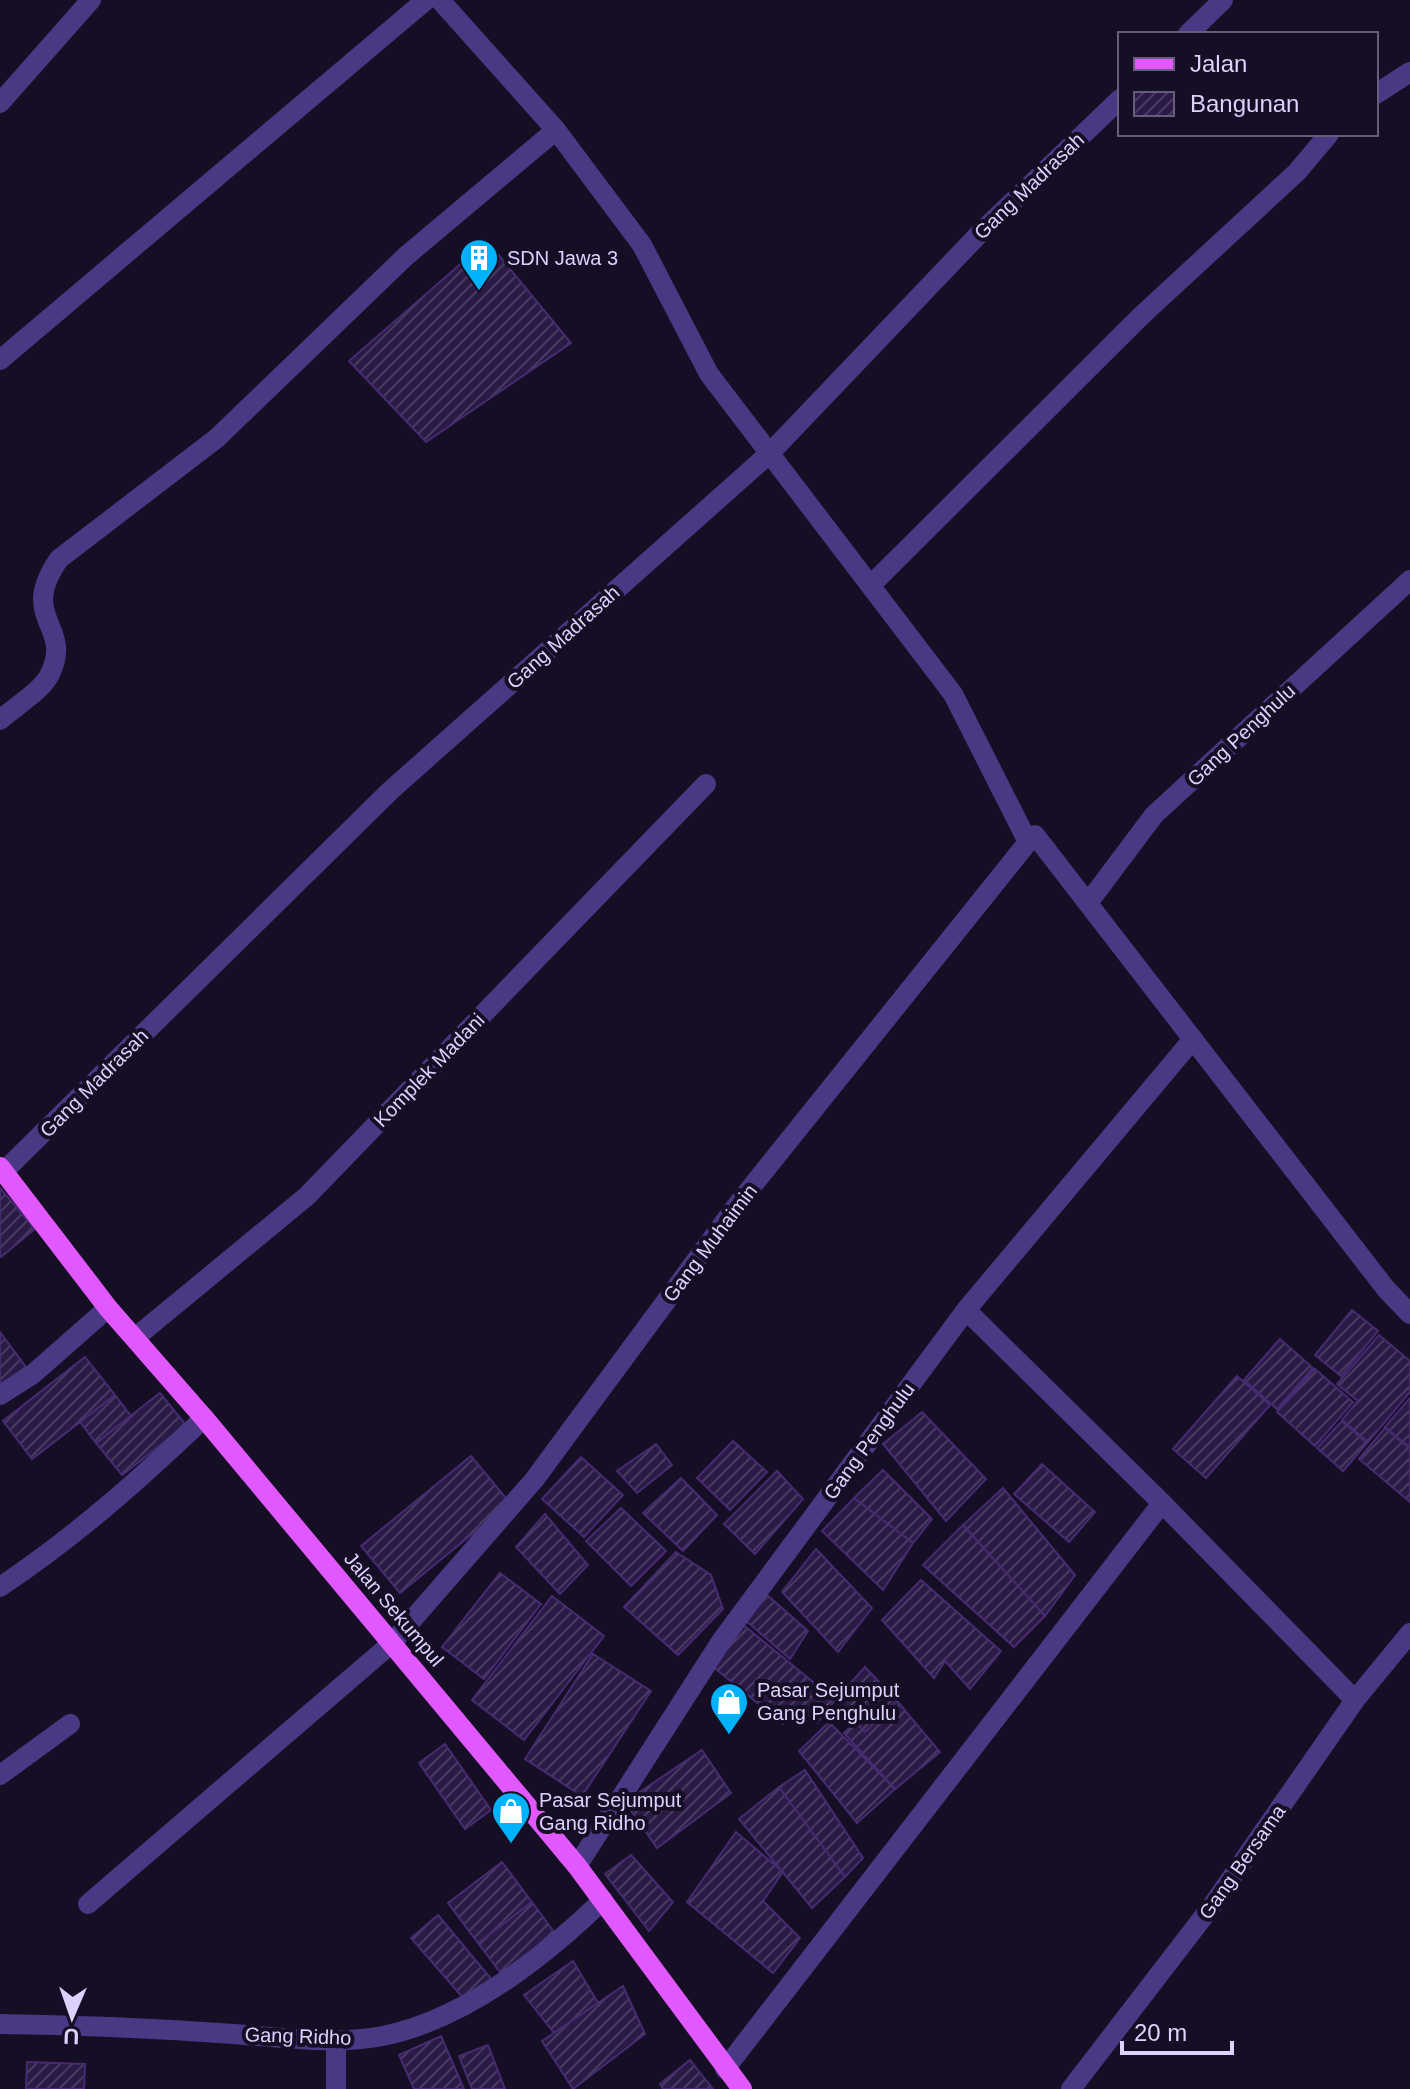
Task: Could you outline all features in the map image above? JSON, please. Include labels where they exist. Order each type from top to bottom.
[{"type":"main road","name":"Jalan Sekumpul","points":[[2,1170],[108,1308],[136,1337],[577,1866],[742,2089]]},
{"type":"street","points":[[0,103],[91,0]]},
{"type":"street","points":[[0,360],[426,0]]},
{"type":"street","points":[[440,0],[556,130],[642,245],[709,374],[953,694],[1028,842],[1035,835],[1386,1289],[1410,1314]]},
{"type":"street","points":[[1190,32],[1223,0]]},
{"type":"street","points":[[1378,93],[1410,72]]},
{"type":"street","name":"Gang Madrasah","points":[[2,1170],[390,791],[770,453],[981,232],[1118,101]]},
{"type":"street","points":[[0,720],[49,677],[56,655],[55,638],[40,601],[43,581],[59,559],[217,438],[406,256],[556,130]]},
{"type":"street","points":[[871,585],[1141,316],[1297,172],[1327,136]]},
{"type":"street","name":"Gang Penghulu","points":[[1088,903],[1154,815],[1410,580]]},
{"type":"street","name":"Komplek Madani","points":[[136,1337],[307,1196],[706,784]]},
{"type":"street","name":"Gang Muhaimin","points":[[88,1904],[392,1643],[534,1480],[737,1205],[1028,842]]},
{"type":"street","name":"Gang Penghulu","points":[[577,1866],[722,1640],[966,1310],[1193,1039]]},
{"type":"street","points":[[0,1395],[33,1374],[108,1308]]},
{"type":"street","points":[[966,1310],[1162,1503],[1355,1700]]},
{"type":"street","points":[[0,1587],[67,1543],[113,1505],[204,1418]]},
{"type":"street","points":[[725,2069],[1162,1503]]},
{"type":"street","name":"Gang Bersama","points":[[1071,2089],[1214,1903],[1355,1700],[1410,1633]]},
{"type":"street","points":[[0,1775],[70,1724]]},
{"type":"street","name":"Gang Ridho","points":[[0,2024],[113,2026],[336,2041],[382,2036],[409,2029],[502,1983],[534,1962],[603,1900]]},
{"type":"street","points":[[336,2041],[336,2089]]},
{"type":"building","name":"SDN Jawa 3","points":[[487,241],[571,343],[426,442],[349,361]]},
{"type":"building","points":[[0,1188],[35,1229],[1,1257],[0,1256]]},
{"type":"building","points":[[1352,1310],[1378,1331],[1341,1376],[1315,1355]]},
{"type":"building","points":[[0,1332],[26,1367],[0,1386]]},
{"type":"building","points":[[1379,1335],[1410,1361],[1410,1392],[1368,1442],[1342,1420],[1358,1401],[1337,1384]]},
{"type":"building","points":[[1280,1339],[1313,1368],[1277,1409],[1244,1380]]},
{"type":"building","points":[[85,1357],[115,1395],[32,1459],[3,1421]]},
{"type":"building","points":[[1315,1369],[1353,1402],[1315,1446],[1277,1412]]},
{"type":"building","points":[[1237,1376],[1270,1405],[1206,1478],[1173,1449]]},
{"type":"building","points":[[160,1393],[186,1425],[122,1475],[96,1443]]},
{"type":"building","points":[[115,1395],[131,1416],[96,1443],[80,1422]]},
{"type":"building","points":[[1410,1398],[1410,1448],[1385,1427]]},
{"type":"building","points":[[922,1412],[986,1479],[946,1521],[883,1444]]},
{"type":"building","points":[[1342,1421],[1367,1443],[1343,1471],[1317,1448]]},
{"type":"building","points":[[1385,1428],[1410,1449],[1410,1502],[1359,1459]]},
{"type":"building","points":[[733,1441],[767,1472],[730,1510],[697,1478]]},
{"type":"building","points":[[656,1444],[672,1465],[637,1493],[617,1471]]},
{"type":"building","points":[[471,1456],[510,1503],[400,1593],[361,1546]]},
{"type":"building","points":[[581,1457],[623,1495],[584,1537],[542,1499]]},
{"type":"building","points":[[1042,1464],[1095,1512],[1069,1542],[1014,1494]]},
{"type":"building","points":[[883,1470],[932,1519],[913,1543],[854,1498]]},
{"type":"building","points":[[777,1471],[803,1499],[755,1554],[724,1524]]},
{"type":"building","points":[[681,1478],[717,1515],[683,1551],[643,1513]]},
{"type":"building","points":[[1003,1488],[1075,1575],[1045,1616],[963,1525]]},
{"type":"building","points":[[854,1498],[913,1543],[883,1590],[822,1531]]},
{"type":"building","points":[[621,1508],[666,1551],[631,1586],[586,1541]]},
{"type":"building","points":[[545,1514],[588,1565],[560,1594],[516,1547]]},
{"type":"building","points":[[963,1525],[1045,1616],[1014,1647],[923,1565]]},
{"type":"building","points":[[816,1549],[872,1608],[838,1652],[782,1592]]},
{"type":"building","points":[[676,1552],[711,1575],[723,1609],[678,1655],[624,1607]]},
{"type":"building","points":[[500,1573],[541,1604],[484,1679],[442,1647]]},
{"type":"building","points":[[921,1580],[1001,1651],[970,1689],[945,1661],[934,1678],[882,1620]]},
{"type":"building","points":[[766,1594],[808,1631],[790,1659],[745,1620]]},
{"type":"building","points":[[552,1596],[604,1636],[524,1740],[472,1700]]},
{"type":"building","points":[[741,1623],[835,1700],[817,1723],[798,1706],[783,1724],[711,1665]]},
{"type":"building","points":[[593,1654],[651,1691],[582,1796],[525,1759]]},
{"type":"building","points":[[865,1667],[897,1701],[865,1732],[835,1700]]},
{"type":"building","points":[[897,1701],[940,1752],[895,1789],[844,1733],[855,1722],[865,1732]]},
{"type":"building","points":[[829,1722],[895,1789],[857,1823],[799,1751]]},
{"type":"building","points":[[445,1744],[491,1810],[465,1829],[419,1763]]},
{"type":"building","points":[[702,1750],[731,1793],[657,1848],[625,1802]]},
{"type":"building","points":[[805,1770],[863,1858],[845,1877],[779,1787]]},
{"type":"building","points":[[779,1787],[845,1877],[812,1908],[739,1819]]},
{"type":"building","points":[[736,1832],[783,1872],[763,1901],[800,1938],[773,1973],[687,1902]]},
{"type":"building","points":[[631,1855],[673,1902],[649,1931],[605,1874]]},
{"type":"building","points":[[502,1862],[532,1902],[478,1943],[448,1903]]},
{"type":"building","points":[[532,1902],[557,1936],[503,1976],[478,1943]]},
{"type":"building","points":[[438,1915],[493,1981],[464,1999],[411,1938]]},
{"type":"building","points":[[573,1961],[598,2003],[554,2033],[524,1995]]},
{"type":"building","points":[[623,1986],[645,2034],[573,2089],[542,2041]]},
{"type":"building","points":[[441,2036],[464,2089],[414,2089],[399,2055]]},
{"type":"building","points":[[488,2045],[505,2089],[472,2089],[459,2056]]},
{"type":"building","points":[[690,2060],[713,2089],[663,2089],[660,2084]]},
{"type":"building","points":[[27,2062],[85,2064],[84,2089],[26,2089]]},
{"type":"place","name":"SDN Jawa 3","points":[[479,292]]},
{"type":"place","name":"Pasar Sejumput Gang Penghulu","points":[[729,1736]]},
{"type":"place","name":"Pasar Sejumput Gang Ridho","points":[[511,1845]]}]
